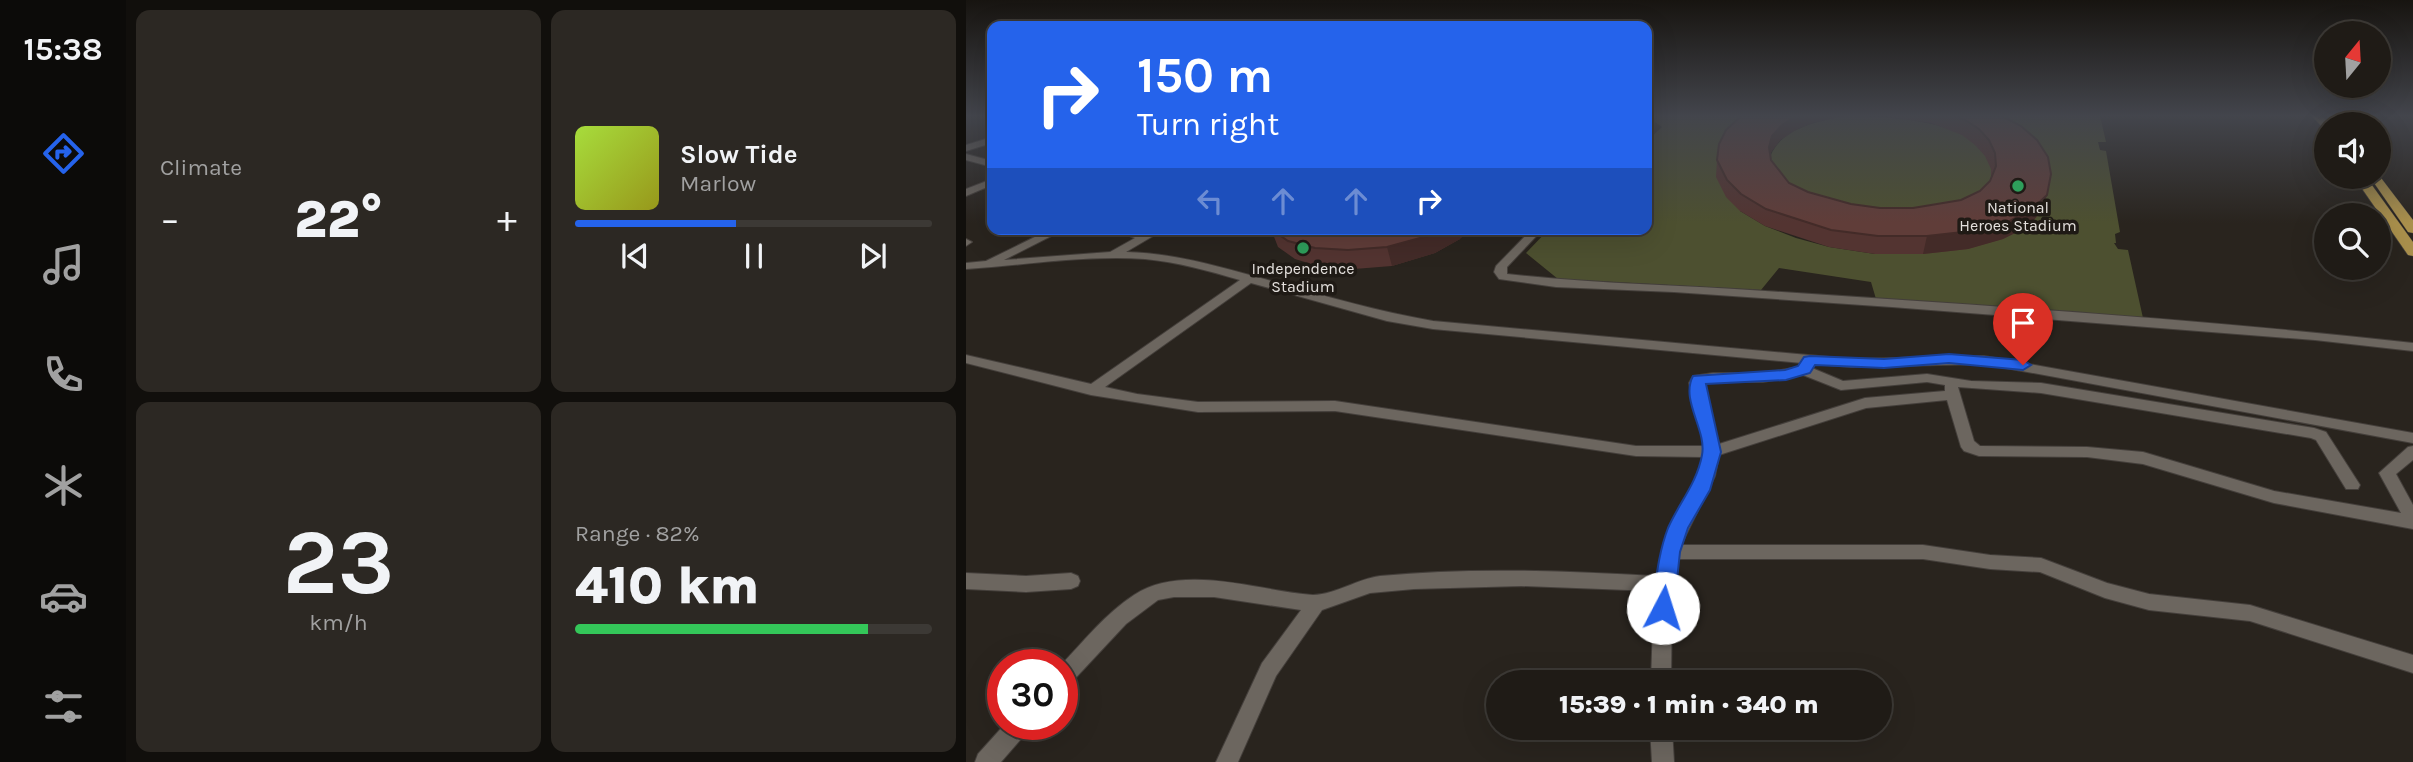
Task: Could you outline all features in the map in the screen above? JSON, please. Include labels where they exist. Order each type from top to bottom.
[{"type":"main road","points":[[2368,189],[2413,252]]},
{"type":"main road","points":[[2385,189],[2413,229]]},
{"type":"street","points":[[966,157],[987,163]]},
{"type":"street","points":[[966,193],[987,184]]},
{"type":"street","points":[[985,265],[1048,235]]},
{"type":"street","points":[[1137,235],[1144,237]]},
{"type":"street","points":[[1112,255],[1148,235]]},
{"type":"street","points":[[1532,235],[1502,266],[1500,272],[1503,277],[1545,283],[1674,288],[1879,302],[2326,337],[2413,347]]},
{"type":"street","points":[[966,266],[1112,255],[1168,260],[1391,318],[1433,325],[1807,365],[1984,360],[2413,438]]},
{"type":"street","points":[[1091,390],[1249,279]]},
{"type":"street","points":[[966,359],[1091,390],[1198,407],[1335,406],[1636,451],[1712,452],[1865,403],[1951,389],[2040,388],[2314,433],[2321,436],[2352,485]]},
{"type":"street","points":[[1661,670],[1664,584],[1670,552],[1679,527],[1703,484],[1712,452],[1697,390],[1698,379],[1765,378],[1807,365],[1841,386],[1927,378],[1951,389],[1966,441],[1979,451],[2087,452],[2143,458],[2256,493],[2413,521]]},
{"type":"street","points":[[2413,451],[2387,473],[2413,521]]},
{"type":"street","points":[[1670,552],[1923,552],[1990,562],[2041,565],[2105,590],[2149,602],[2250,613],[2413,664]]},
{"type":"street","points":[[1078,662],[1121,618],[1153,594],[1176,588],[1212,589],[1316,604],[1362,588],[1387,584],[1531,578],[1664,584]]},
{"type":"street","points":[[966,581],[1027,584],[1071,581]]},
{"type":"street","points":[[1227,762],[1269,670],[1316,604]]},
{"type":"street","points":[[986,762],[1006,740]]},
{"type":"street","points":[[1662,740],[1663,762]]},
{"type":"green space","points":[[1652,152],[1756,152],[1740,211],[1765,226],[1796,238],[1829,247],[1875,254],[2027,227],[1987,152],[2106,152],[2120,232],[2115,234],[2114,243],[2118,249],[2128,250],[2143,318],[1876,299],[1871,282],[1779,268],[1761,290],[1558,279],[1526,253],[1543,235],[1652,235]]},
{"type":"green space","points":[[1773,152],[1983,152],[1989,159],[1992,180],[1976,208],[1806,209],[1768,163]]},
{"type":"building","points":[[1718,152],[1770,152],[1771,160],[1789,183],[1808,192],[1851,204],[1880,208],[1913,208],[1961,200],[1980,191],[1990,181],[1996,166],[1994,152],[2044,152],[2051,174],[2047,195],[2032,209],[2008,222],[1972,231],[1927,236],[1878,236],[1831,230],[1766,209],[1741,194],[1727,180],[1717,160]]},
{"type":"building","points":[[1280,235],[1431,235],[1387,247],[1348,250],[1315,248],[1288,241]]},
{"type":"place","name":"National Heroes Stadium","points":[[2018,186]]},
{"type":"place","name":"Independence Stadium","points":[[1303,248]]},
{"type":"route","points":[[1663,608],[1670,552],[1679,527],[1706,477],[1712,452],[1697,390],[1698,379],[1786,375],[1804,370],[1810,360],[1884,363],[1949,359],[2023,365]]}]
